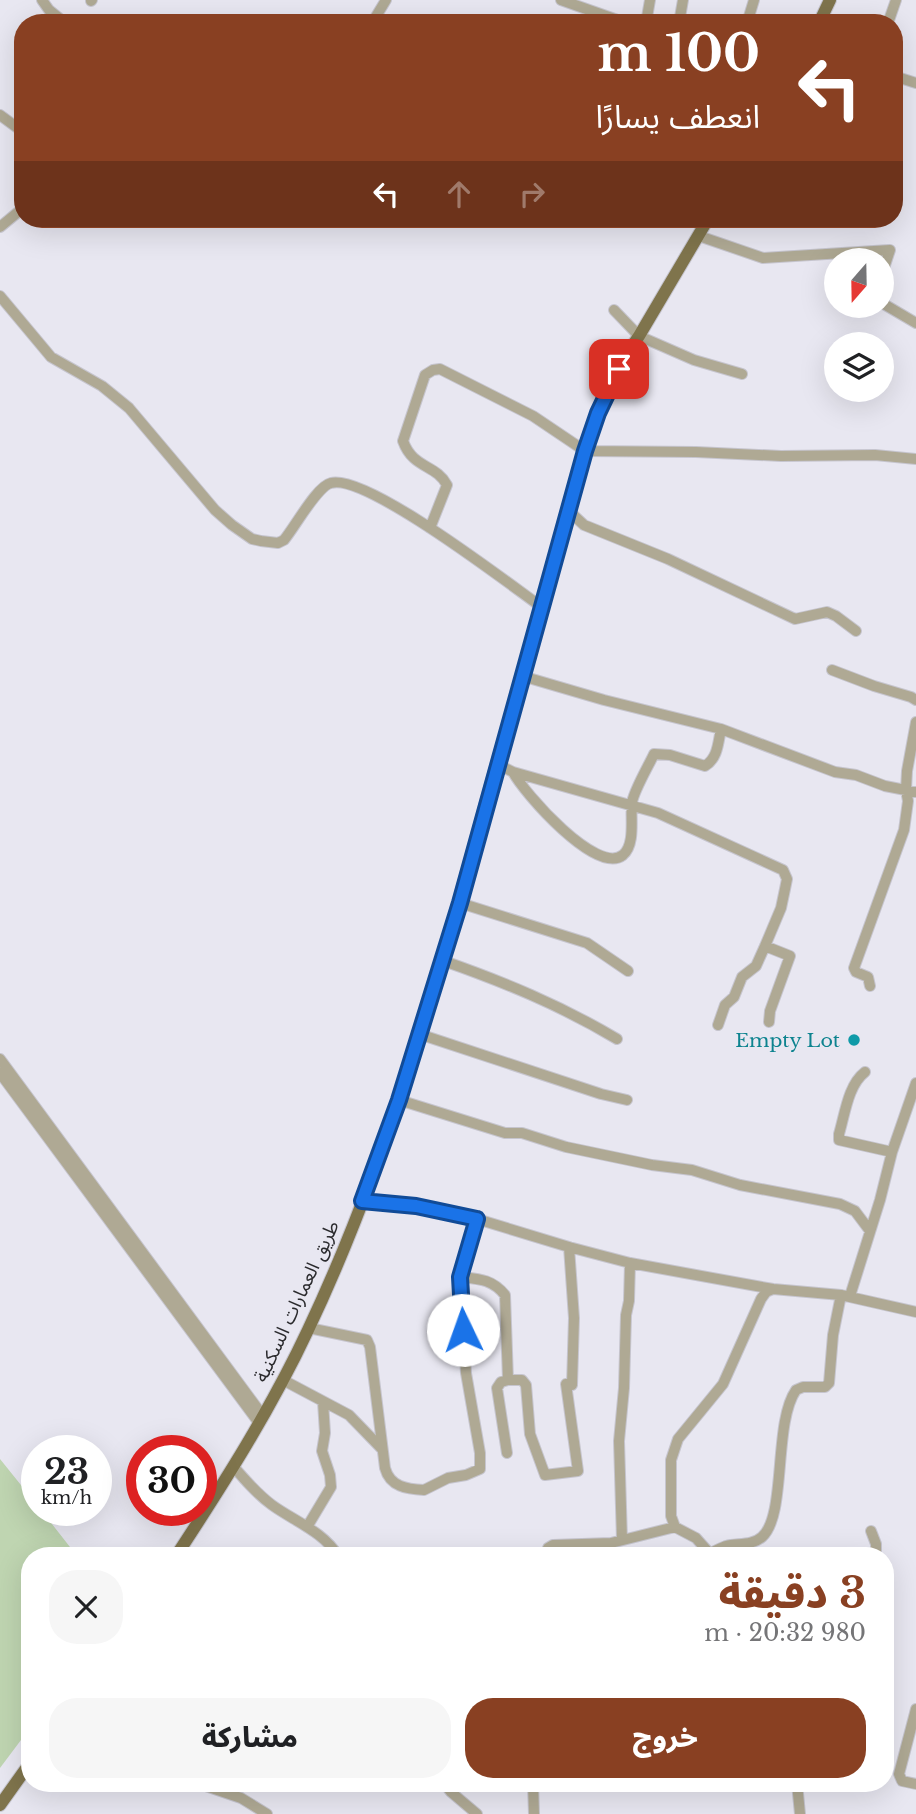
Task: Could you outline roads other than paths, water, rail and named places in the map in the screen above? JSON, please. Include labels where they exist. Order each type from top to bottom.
[{"type":"main road","name":"طريق العمارات السكنية","points":[[182,1547],[283,1380],[309,1328],[362,1201],[399,1100],[460,903],[585,451],[626,353],[639,336],[703,228]]},
{"type":"main road","points":[[0,1805],[21,1776]]},
{"type":"street","points":[[42,0],[54,14]]},
{"type":"street","points":[[561,0],[601,14]]},
{"type":"street","points":[[0,226],[14,215]]},
{"type":"street","points":[[699,236],[763,258],[824,254]]},
{"type":"street","points":[[0,296],[51,357],[115,396],[143,424],[215,510],[252,539],[270,543],[284,540],[323,487],[337,482],[366,491],[430,528],[542,608]]},
{"type":"street","points":[[614,310],[639,336],[694,360],[742,374]]},
{"type":"street","points":[[894,310],[916,323]]},
{"type":"street","points":[[430,528],[447,485],[443,477],[415,461],[407,452],[403,441],[425,375],[439,369],[533,415],[585,451],[781,456],[875,455],[916,459]]},
{"type":"street","points":[[569,511],[584,524],[668,559],[795,619],[827,612],[856,631]]},
{"type":"street","points":[[832,670],[911,696],[916,701]]},
{"type":"street","points":[[522,676],[721,729],[835,772],[856,775],[885,786],[911,791]]},
{"type":"street","points":[[870,986],[868,976],[856,972],[854,968],[904,830],[911,791],[907,771],[916,722]]},
{"type":"street","points":[[513,772],[528,793],[589,852],[615,858],[623,855],[626,850],[633,824],[631,804],[654,754],[670,755],[705,766],[712,761],[716,752],[721,729]]},
{"type":"street","points":[[497,764],[513,772],[658,813],[783,870],[787,879],[785,889],[765,946],[756,966],[742,977],[734,997],[725,1005],[718,1025]]},
{"type":"street","points":[[460,903],[587,943],[628,971]]},
{"type":"street","points":[[765,946],[790,957],[768,1017],[769,1022]]},
{"type":"street","points":[[441,960],[509,983],[591,1023],[617,1039]]},
{"type":"street","points":[[419,1034],[601,1094],[627,1100]]},
{"type":"street","points":[[0,1059],[261,1419]]},
{"type":"street","points":[[865,1072],[857,1078],[853,1087],[839,1140],[892,1152]]},
{"type":"street","points":[[0,1073],[261,1419]]},
{"type":"street","points":[[724,1547],[753,1542],[762,1538],[767,1531],[775,1504],[785,1417],[796,1390],[803,1387],[825,1387],[829,1383],[832,1335],[870,1231],[892,1152],[916,1083]]},
{"type":"street","points":[[399,1100],[506,1133],[522,1133],[566,1147],[692,1170],[740,1185],[840,1204],[855,1210],[870,1231]]},
{"type":"street","points":[[362,1201],[416,1206],[477,1219],[630,1263],[773,1289],[845,1296],[916,1312]]},
{"type":"street","points":[[309,1328],[367,1340],[379,1407],[387,1476],[394,1483],[424,1490],[448,1478],[480,1469],[480,1453],[466,1373],[460,1277],[477,1219]]},
{"type":"street","points":[[506,1453],[497,1388],[501,1381],[522,1380],[526,1385],[530,1434],[545,1475],[578,1471],[566,1384],[572,1385],[574,1330],[569,1247]]},
{"type":"street","points":[[622,1541],[619,1441],[630,1263]]},
{"type":"street","points":[[460,1277],[485,1279],[498,1286],[505,1295],[508,1380]]},
{"type":"street","points":[[704,1547],[696,1538],[675,1527],[670,1500],[671,1461],[678,1439],[723,1384],[761,1299],[766,1292],[773,1289]]},
{"type":"street","points":[[283,1380],[358,1422],[382,1449]]},
{"type":"street","points":[[307,1527],[331,1487],[322,1451],[325,1433],[323,1402]]},
{"type":"street","points":[[233,1466],[269,1503],[332,1547]]},
{"type":"street","points":[[550,1547],[622,1541],[675,1527]]},
{"type":"street","points":[[871,1531],[876,1547]]},
{"type":"street","points":[[916,1709],[899,1774],[902,1781],[916,1784]]},
{"type":"street","points":[[223,1792],[241,1798],[267,1814]]},
{"type":"street","points":[[451,1792],[477,1814]]},
{"type":"street","points":[[533,1792],[534,1814]]},
{"type":"street","points":[[798,1792],[800,1814]]},
{"type":"place","name":"Empty Lot","points":[[854,1040]]}]
